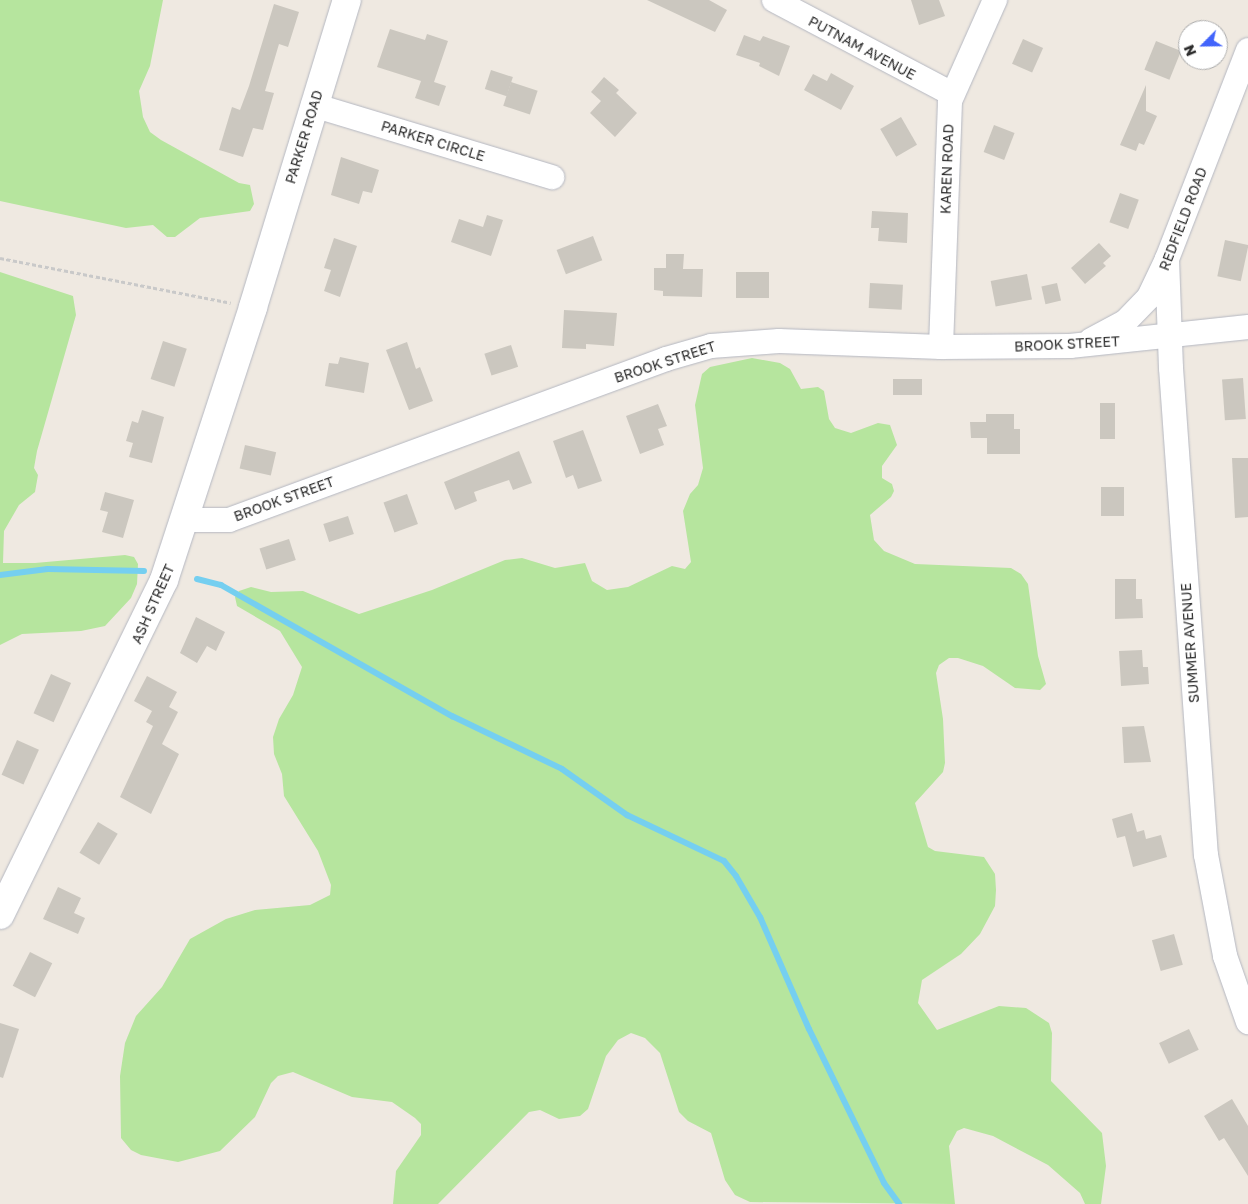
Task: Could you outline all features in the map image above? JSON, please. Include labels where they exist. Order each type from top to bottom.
[{"type":"street","name":"PARKER ROAD","points":[[263,276],[313,105],[347,0]]},
{"type":"street","name":"PUTNAM AVENUE","points":[[774,0],[952,94]]},
{"type":"street","name":"KAREN ROAD","points":[[941,347],[952,94],[995,0]]},
{"type":"street","name":"REDFIELD ROAD","points":[[1070,346],[1105,334],[1133,315],[1150,297],[1167,259],[1248,50]]},
{"type":"street","name":"PARKER CIRCLE","points":[[313,105],[552,177]]},
{"type":"street","name":"SUMMER AVENUE","points":[[1167,259],[1170,337],[1206,855],[1225,956],[1248,1022]]},
{"type":"street","name":"ASH STREET","points":[[0,915],[134,647],[164,580],[263,276]]},
{"type":"street","name":"BROOK STREET","points":[[185,520],[229,520],[666,359],[712,346],[779,341],[941,347],[1070,346],[1170,337],[1248,327]]},
{"type":"path","points":[[0,258],[253,307]]},
{"type":"green space","points":[[0,0],[163,0],[150,66],[139,91],[143,117],[150,132],[161,140],[239,183],[250,185],[254,204],[250,211],[200,218],[175,237],[167,237],[153,225],[126,228],[0,201]]},
{"type":"green space","points":[[0,272],[73,296],[76,315],[37,451],[34,468],[38,475],[35,492],[19,505],[4,531],[3,563],[35,563],[125,555],[134,557],[138,564],[137,584],[131,598],[105,626],[81,631],[22,634],[0,645]]},
{"type":"green space","points":[[752,358],[780,363],[790,369],[801,389],[818,387],[824,391],[829,419],[835,428],[851,433],[878,423],[890,425],[897,445],[882,466],[882,478],[892,484],[894,491],[891,497],[870,515],[874,540],[884,551],[915,564],[1011,568],[1021,574],[1028,584],[1038,656],[1046,684],[1040,690],[1015,688],[983,666],[958,658],[949,658],[939,665],[936,673],[943,719],[945,763],[943,772],[915,803],[928,847],[935,851],[984,857],[995,874],[996,890],[995,906],[980,934],[961,954],[922,980],[918,1003],[937,1030],[999,1006],[1026,1008],[1049,1023],[1052,1033],[1051,1081],[1102,1133],[1106,1166],[1101,1204],[1085,1204],[1080,1193],[1048,1165],[993,1136],[964,1128],[957,1131],[949,1146],[955,1204],[750,1202],[735,1195],[725,1180],[711,1133],[688,1121],[679,1112],[660,1053],[645,1038],[631,1033],[618,1040],[606,1056],[588,1109],[580,1116],[559,1119],[540,1110],[529,1112],[438,1204],[393,1204],[396,1171],[421,1135],[421,1124],[415,1118],[392,1102],[352,1097],[293,1072],[278,1076],[271,1083],[255,1117],[220,1151],[178,1162],[141,1155],[131,1150],[121,1138],[120,1076],[125,1043],[136,1016],[162,987],[190,939],[226,919],[255,910],[310,905],[330,895],[331,885],[318,851],[284,796],[282,774],[274,754],[273,737],[279,719],[293,695],[302,667],[280,631],[237,606],[235,597],[239,591],[251,587],[271,592],[303,591],[359,614],[432,590],[505,560],[522,558],[555,568],[585,563],[592,581],[607,590],[628,587],[672,566],[685,569],[691,562],[683,511],[690,494],[698,485],[703,468],[695,405],[702,374],[710,367]]},
{"type":"building","points":[[647,0],[709,0],[727,10],[715,32]]},
{"type":"building","points":[[911,0],[939,0],[945,16],[919,25]]},
{"type":"building","points":[[274,4],[299,12],[288,47],[279,44],[265,91],[274,93],[263,130],[253,128],[243,157],[219,150],[232,107],[240,110]]},
{"type":"building","points":[[390,29],[425,40],[427,34],[448,41],[434,82],[446,86],[439,106],[415,98],[421,81],[377,67]]},
{"type":"building","points":[[744,35],[760,41],[763,36],[790,46],[779,76],[759,66],[760,63],[736,55]]},
{"type":"building","points":[[1023,39],[1043,48],[1032,73],[1012,64]]},
{"type":"building","points":[[1156,41],[1178,50],[1178,59],[1169,80],[1144,70]]},
{"type":"building","points":[[491,70],[513,77],[507,96],[485,89]]},
{"type":"building","points":[[831,73],[854,86],[841,110],[804,90],[813,74],[827,81]]},
{"type":"building","points":[[604,77],[619,90],[616,93],[637,113],[615,137],[590,113],[601,101],[591,92]]},
{"type":"building","points":[[511,82],[538,91],[530,114],[503,106]]},
{"type":"building","points":[[1146,85],[1146,111],[1157,116],[1144,145],[1139,143],[1136,151],[1120,145]]},
{"type":"building","points":[[901,117],[917,145],[896,157],[880,129]]},
{"type":"building","points":[[994,125],[1015,133],[1004,160],[984,152]]},
{"type":"building","points":[[341,157],[379,170],[372,193],[363,191],[359,204],[331,195]]},
{"type":"building","points":[[1120,193],[1139,200],[1128,229],[1109,222]]},
{"type":"building","points":[[872,211],[908,213],[907,243],[878,241],[879,228],[871,228]]},
{"type":"building","points":[[487,215],[503,220],[491,256],[451,242],[459,219],[483,227]]},
{"type":"building","points":[[593,236],[602,260],[566,274],[557,250]]},
{"type":"building","points":[[334,238],[357,246],[340,297],[324,291],[331,270],[324,268]]},
{"type":"building","points":[[1225,240],[1248,245],[1241,281],[1217,276]]},
{"type":"building","points":[[1099,243],[1111,256],[1103,263],[1106,266],[1085,284],[1071,268]]},
{"type":"building","points":[[666,254],[684,254],[683,269],[703,269],[702,297],[663,296],[663,291],[654,290],[654,268],[666,268]]},
{"type":"building","points":[[736,272],[769,272],[769,298],[736,298]]},
{"type":"building","points":[[1027,274],[1032,300],[996,307],[991,281]]},
{"type":"building","points":[[870,283],[903,285],[902,310],[869,308]]},
{"type":"building","points":[[1057,283],[1061,301],[1045,304],[1041,287]]},
{"type":"building","points":[[564,310],[617,313],[614,346],[586,344],[586,349],[562,348]]},
{"type":"building","points":[[163,341],[187,349],[174,387],[151,379]]},
{"type":"building","points":[[407,342],[416,369],[420,367],[433,401],[409,410],[386,350]]},
{"type":"building","points":[[511,345],[518,367],[491,376],[484,354]]},
{"type":"building","points":[[340,357],[369,363],[364,393],[325,386],[329,363],[338,364]]},
{"type":"building","points":[[1243,378],[1246,419],[1225,420],[1222,379]]},
{"type":"building","points":[[893,379],[922,379],[922,395],[893,395]]},
{"type":"building","points":[[1100,403],[1115,403],[1115,439],[1100,439]]},
{"type":"building","points":[[658,404],[667,426],[658,429],[664,445],[640,454],[626,416]]},
{"type":"building","points":[[142,410],[164,417],[152,463],[129,457],[133,443],[126,441],[132,421],[138,423]]},
{"type":"building","points":[[986,414],[1014,414],[1014,429],[1020,429],[1020,454],[987,454],[987,438],[971,438],[970,422],[986,422]]},
{"type":"building","points":[[583,430],[602,481],[578,489],[573,475],[566,478],[553,441]]},
{"type":"building","points":[[245,445],[276,452],[271,476],[240,468]]},
{"type":"building","points":[[519,451],[532,483],[513,490],[509,480],[474,492],[477,501],[455,510],[444,482]]},
{"type":"building","points":[[1232,458],[1248,458],[1248,517],[1235,518]]},
{"type":"building","points":[[1101,487],[1124,487],[1124,516],[1101,516]]},
{"type":"building","points":[[105,492],[134,500],[123,538],[102,532],[108,512],[100,510]]},
{"type":"building","points":[[407,494],[418,524],[394,533],[384,503]]},
{"type":"building","points":[[348,516],[354,534],[329,542],[323,524]]},
{"type":"building","points":[[289,539],[296,560],[266,570],[260,549]]},
{"type":"building","points":[[1115,579],[1136,579],[1136,599],[1142,599],[1143,618],[1115,619]]},
{"type":"building","points":[[196,617],[225,632],[216,651],[207,646],[197,663],[180,653]]},
{"type":"building","points":[[1142,650],[1143,667],[1148,667],[1149,684],[1121,686],[1119,651]]},
{"type":"building","points":[[51,674],[71,683],[54,722],[34,713]]},
{"type":"building","points":[[147,676],[177,692],[169,707],[178,712],[162,744],[179,754],[151,814],[120,797],[153,726],[146,722],[152,711],[134,701]]},
{"type":"building","points":[[1144,726],[1151,762],[1124,763],[1122,727]]},
{"type":"building","points":[[17,740],[39,750],[23,784],[2,775]]},
{"type":"building","points":[[1132,813],[1137,832],[1144,830],[1146,839],[1161,835],[1167,857],[1133,867],[1125,836],[1117,838],[1112,819]]},
{"type":"building","points":[[98,822],[118,834],[99,865],[79,853]]},
{"type":"building","points":[[58,887],[81,898],[74,913],[85,918],[78,934],[43,919]]},
{"type":"building","points":[[1174,934],[1183,965],[1161,971],[1152,940]]},
{"type":"building","points":[[30,952],[52,963],[35,997],[13,986]]},
{"type":"building","points":[[0,1023],[19,1029],[3,1078],[0,1077]]},
{"type":"building","points":[[1189,1029],[1199,1050],[1169,1064],[1159,1043]]},
{"type":"building","points":[[1232,1099],[1248,1126],[1248,1176],[1224,1138],[1219,1141],[1204,1116]]},
{"type":"waterway","points":[[0,575],[48,569],[144,571]]},
{"type":"waterway","points":[[197,579],[221,585],[452,716],[562,769],[627,815],[724,861],[736,876],[760,917],[809,1029],[884,1183],[899,1204]]}]
